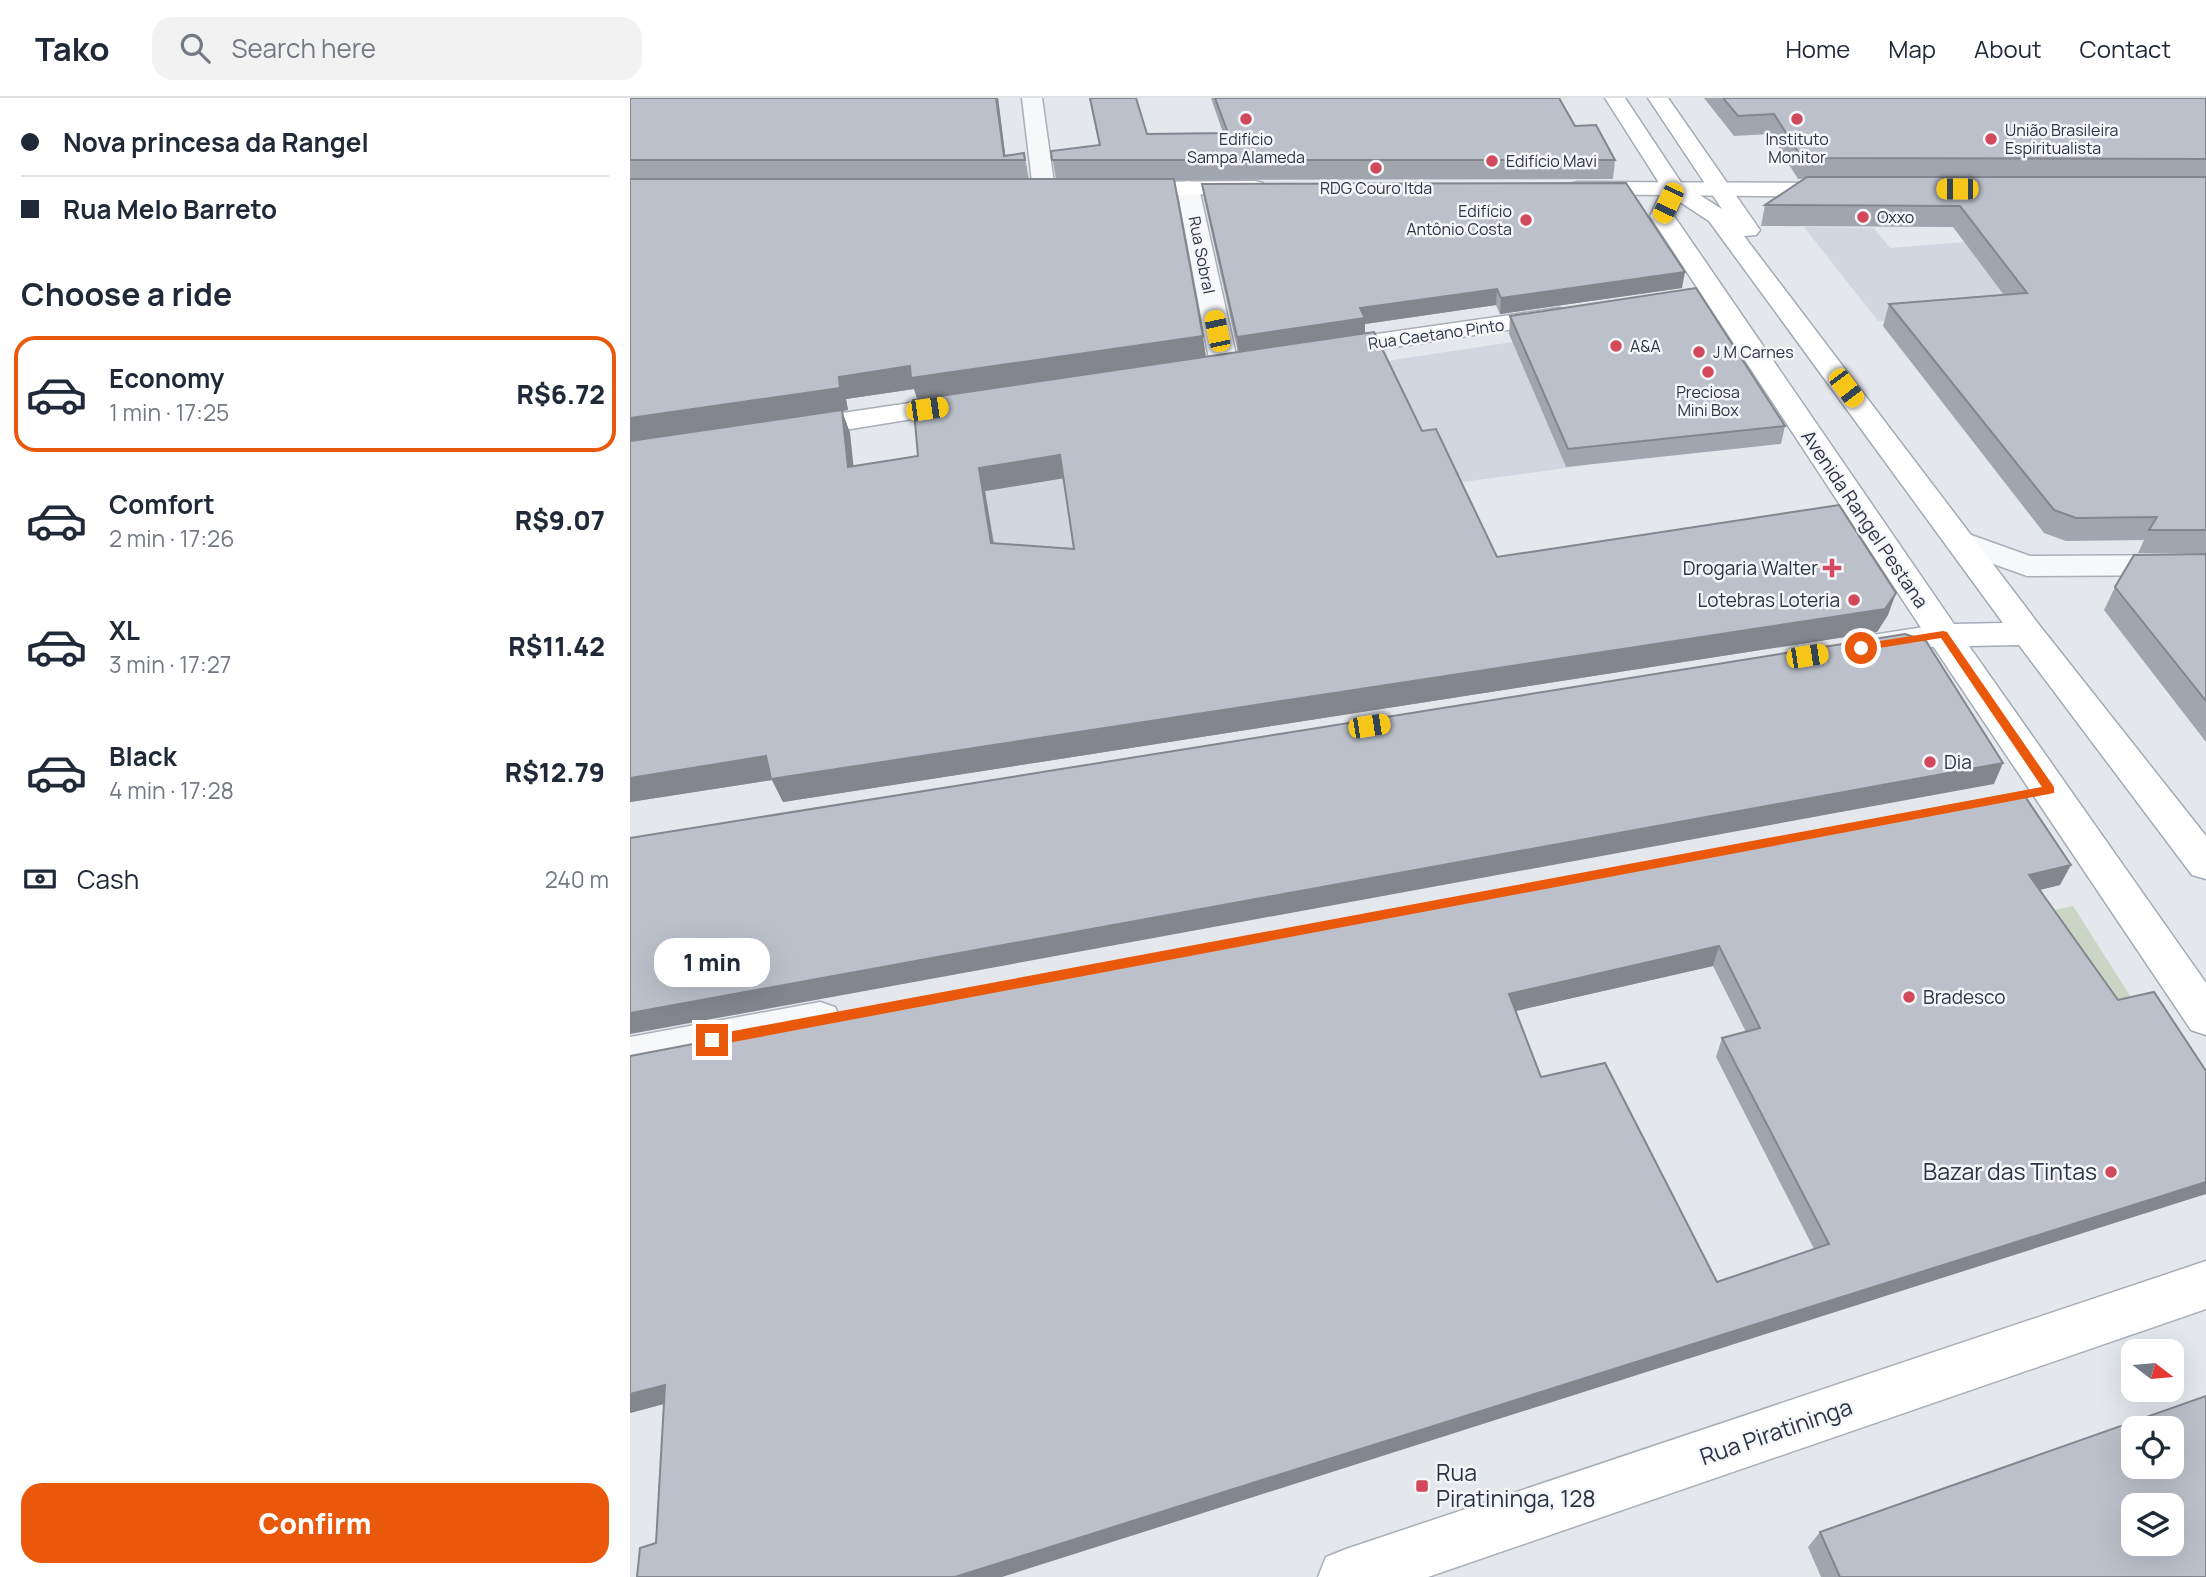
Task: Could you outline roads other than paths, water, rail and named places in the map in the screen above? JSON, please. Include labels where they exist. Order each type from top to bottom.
[{"type":"main road","name":"Avenida Rangel Pestana","points":[[1615,98],[1674,190],[1717,216],[1739,290],[1943,635],[2206,1017]]},
{"type":"main road","name":"Avenida Rangel Pestana","points":[[1658,98],[1721,190],[1739,290]]},
{"type":"main road","points":[[1096,189],[1283,188]]},
{"type":"main road","points":[[1555,189],[1860,190]]},
{"type":"main road","points":[[1016,190],[1070,190]]},
{"type":"main road","name":"Avenida Rangel Pestana","points":[[1674,190],[1662,216],[1739,290],[1960,541],[2028,634],[2206,864]]},
{"type":"main road","points":[[1717,216],[1712,194],[1721,190]]},
{"type":"main road","name":"Rua Caetano Pinto","points":[[1299,354],[1586,312]]},
{"type":"main road","points":[[1196,369],[1235,363]]},
{"type":"main road","points":[[768,433],[989,400]]},
{"type":"main road","points":[[1943,635],[2028,634]]},
{"type":"main road","name":"Rua Piratininga","points":[[1346,1577],[2206,1285]]},
{"type":"street","points":[[1032,98],[1044,190]]},
{"type":"street","name":"Rua Sobral","points":[[1188,188],[1235,363]]},
{"type":"street","points":[[1960,541],[2027,566],[2206,565]]},
{"type":"street","points":[[1833,652],[1943,635]]},
{"type":"street","points":[[2009,797],[2050,790]]},
{"type":"street","points":[[630,1056],[862,1012]]},
{"type":"place","name":"Edifício Sampa Alameda","points":[[1246,119]]},
{"type":"place","name":"Instituto Monitor","points":[[1797,119]]},
{"type":"place","name":"União Brasileira Espiritualista","points":[[1991,139]]},
{"type":"place","name":"Edifício Mavi","points":[[1492,161]]},
{"type":"place","name":"RDG Couro ltda","points":[[1376,168]]},
{"type":"place","name":"Oxxo","points":[[1863,217]]},
{"type":"place","name":"Edifício Antônio Costa","points":[[1526,220]]},
{"type":"place","name":"A&A","points":[[1616,346]]},
{"type":"place","name":"J M Carnes","points":[[1699,352]]},
{"type":"place","name":"Preciosa Mini Box","points":[[1708,372]]},
{"type":"place","name":"Drogaria Walter","points":[[1832,568]]},
{"type":"place","name":"Lotebras Loteria","points":[[1854,600]]},
{"type":"place","name":"Dia","points":[[1930,762]]},
{"type":"place","name":"Bradesco","points":[[1909,997]]},
{"type":"place","name":"Bazar das Tintas","points":[[2111,1172]]},
{"type":"place","name":"Rua Piratininga, 128","points":[[1422,1486]]}]
